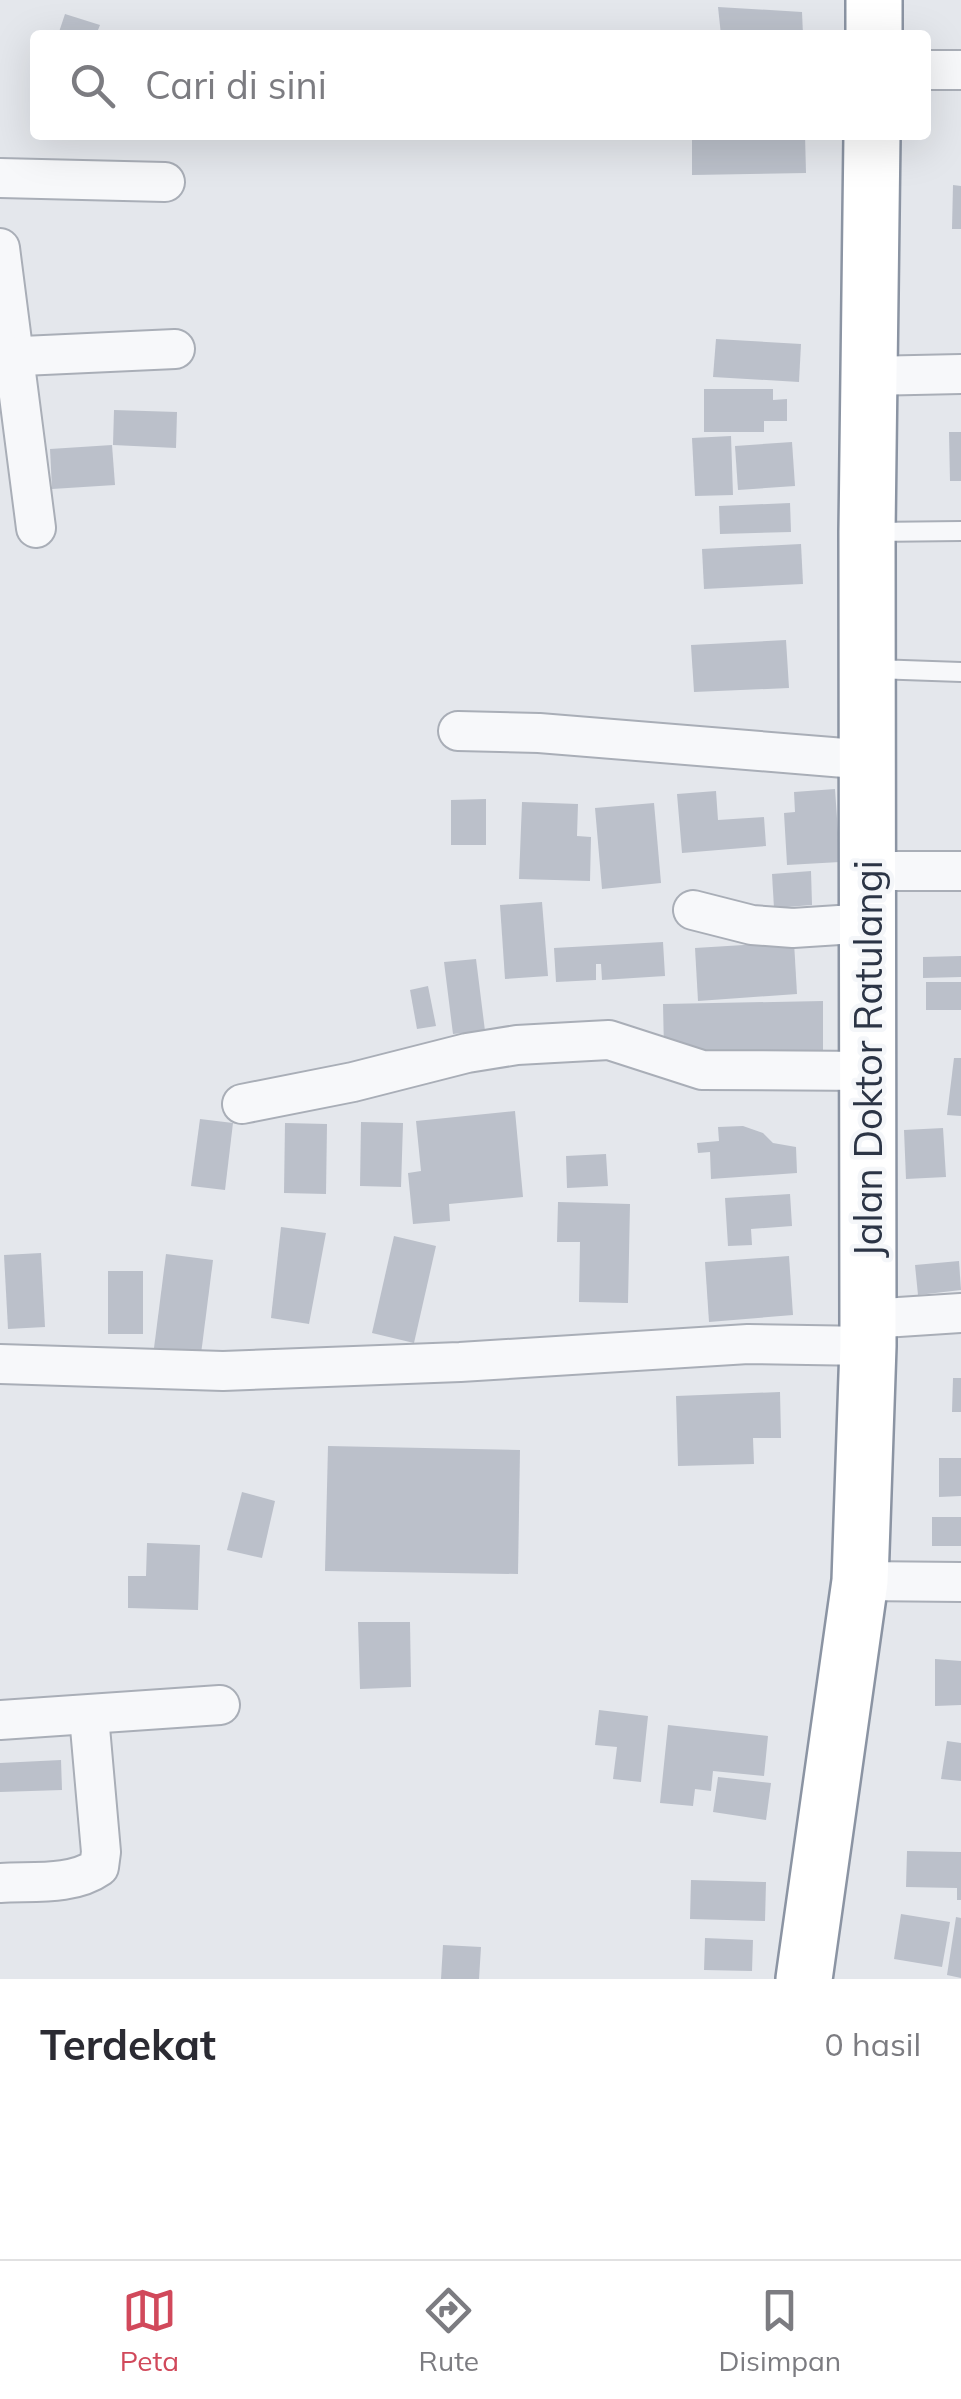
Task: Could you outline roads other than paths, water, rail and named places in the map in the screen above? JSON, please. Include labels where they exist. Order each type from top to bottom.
[{"type":"highway","points":[[874,0],[874,30]]},
{"type":"highway","name":"Jalan Doktor Ratulangi","points":[[804,1979],[860,1581],[868,1332],[867,532],[872,140]]},
{"type":"street","points":[[931,70],[961,70]]},
{"type":"street","points":[[0,178],[164,182]]},
{"type":"street","points":[[0,248],[7,356],[36,528]]},
{"type":"street","points":[[7,356],[174,349]]},
{"type":"street","points":[[868,376],[961,374]]},
{"type":"street","points":[[458,732],[559,734],[869,760]]},
{"type":"street","points":[[693,910],[752,924],[793,928],[869,897],[961,870]]},
{"type":"street","points":[[242,1104],[353,1082],[467,1053],[517,1045],[609,1040],[702,1070],[870,1071]]},
{"type":"street","points":[[0,1364],[223,1371],[460,1362],[748,1344],[868,1332],[961,1314]]},
{"type":"street","points":[[860,1581],[961,1582]]},
{"type":"street","points":[[0,1720],[220,1705]]},
{"type":"street","points":[[0,1883],[72,1878],[99,1867],[89,1716]]},
{"type":"lane","points":[[867,532],[961,532]]},
{"type":"lane","points":[[869,669],[961,672]]}]
